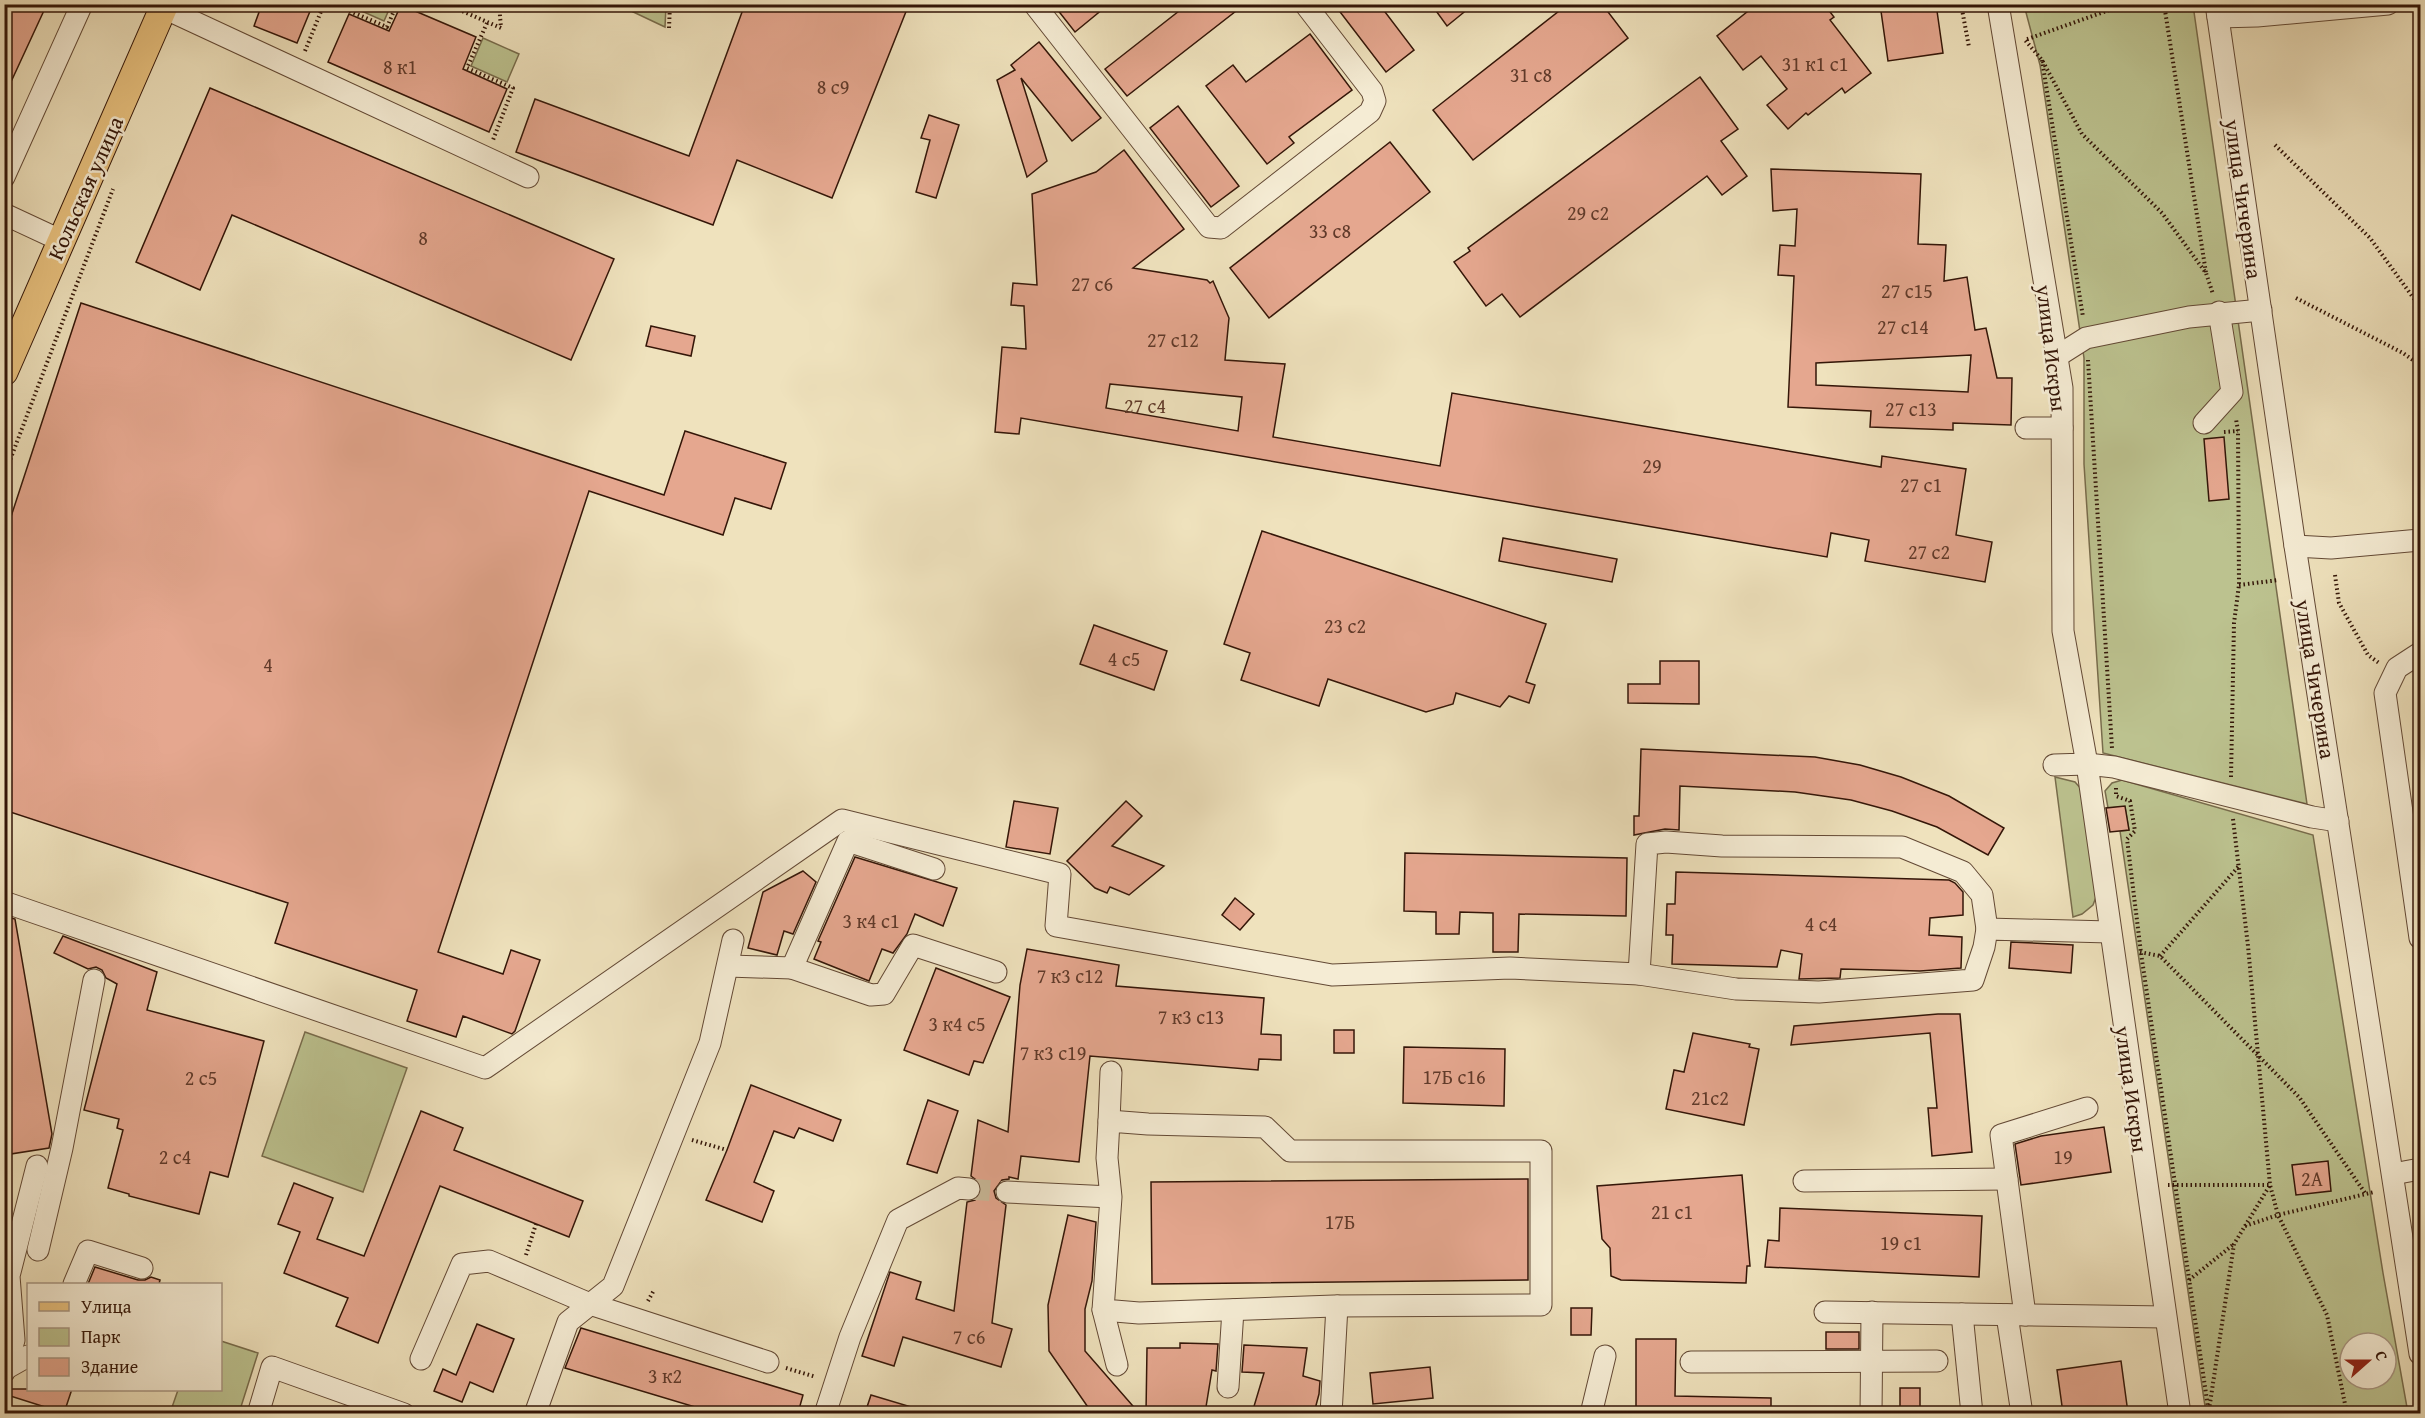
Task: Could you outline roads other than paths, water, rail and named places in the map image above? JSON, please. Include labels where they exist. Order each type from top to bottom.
[{"type":"main road","name":"Кольская улица","points":[[6,366],[164,6]]},
{"type":"street","points":[[4,177],[82,4]]},
{"type":"street","points":[[1034,4],[1209,227],[1221,228],[1370,112],[1375,101],[1372,91],[1305,4]]},
{"type":"street","name":"улица Искры","points":[[1998,4],[2061,388],[2063,631],[2087,764],[2180,1413]]},
{"type":"street","points":[[2217,11],[2257,16],[2388,4]]},
{"type":"street","points":[[164,6],[296,71],[528,177]]},
{"type":"street","name":"улица Чичерина","points":[[2217,11],[2295,546],[2421,1354]]},
{"type":"street","points":[[4,214],[62,241]]},
{"type":"street","points":[[2056,357],[2086,338],[2219,312],[2260,310]]},
{"type":"street","points":[[2204,423],[2232,392],[2219,312]]},
{"type":"street","points":[[2026,428],[2062,428]]},
{"type":"street","points":[[2295,546],[2331,548],[2421,540]]},
{"type":"street","points":[[2421,653],[2397,668],[2385,693],[2421,938]]},
{"type":"street","points":[[2054,765],[2087,764],[2114,767],[2312,817],[2338,821]]},
{"type":"street","points":[[4,902],[485,1068],[842,820],[1060,874],[1056,926],[1332,975],[1510,968],[1639,974],[1736,989],[1819,992],[1972,980],[1984,947],[1987,929],[1982,895],[1964,872],[1902,848],[1734,846],[1666,842],[1647,844],[1639,974]]},
{"type":"street","points":[[792,968],[848,841],[934,869]]},
{"type":"street","points":[[1987,929],[2111,942]]},
{"type":"street","points":[[535,1413],[568,1322],[614,1286],[710,1044],[733,940]]},
{"type":"street","points":[[728,966],[792,968],[871,995],[884,994],[914,945],[996,972]]},
{"type":"street","points":[[38,1250],[62,1148],[94,980]]},
{"type":"street","points":[[1111,1072],[1107,1158],[1111,1197],[1103,1310],[1117,1365]]},
{"type":"street","points":[[2022,1413],[2007,1179],[2001,1135],[2086,1108]]},
{"type":"street","points":[[1103,1310],[1139,1313],[1337,1306],[1541,1305],[1541,1151],[1290,1151],[1265,1127],[1109,1121]]},
{"type":"street","points":[[5,1371],[14,1340],[9,1276],[37,1166]]},
{"type":"street","points":[[2393,1174],[2421,1169]]},
{"type":"street","points":[[1804,1181],[2007,1179]]},
{"type":"street","points":[[825,1413],[850,1337],[898,1220],[958,1188],[969,1189]]},
{"type":"street","points":[[1007,1192],[1111,1197]]},
{"type":"street","points":[[74,1283],[88,1251],[142,1268]]},
{"type":"street","points":[[421,1359],[462,1264],[489,1261],[590,1305],[768,1362]]},
{"type":"street","points":[[1331,1413],[1337,1306]]},
{"type":"street","points":[[1228,1387],[1233,1310]]},
{"type":"street","points":[[1825,1312],[2165,1317]]},
{"type":"street","points":[[1871,1413],[1872,1312]]},
{"type":"street","points":[[1962,1314],[1972,1413]]},
{"type":"street","points":[[1591,1413],[1605,1356]]},
{"type":"street","points":[[5,1371],[27,1357]]},
{"type":"street","points":[[1691,1362],[1937,1361]]},
{"type":"street","points":[[258,1413],[272,1367],[404,1413]]},
{"type":"tunnel","points":[[969,1189],[1007,1192]]}]
